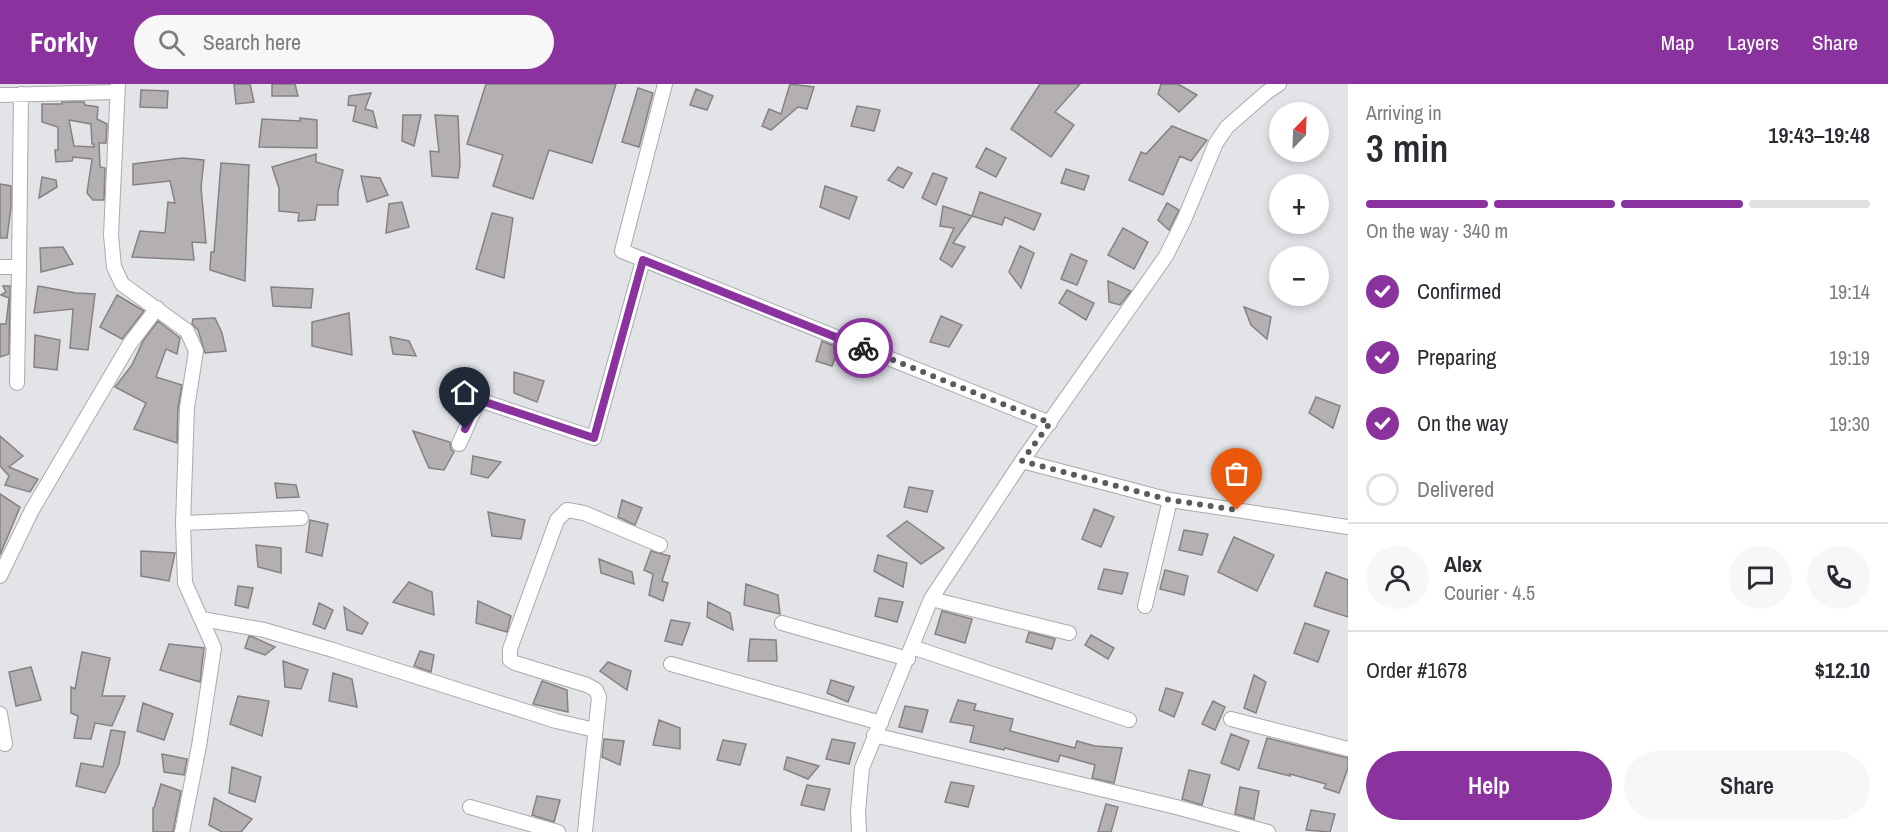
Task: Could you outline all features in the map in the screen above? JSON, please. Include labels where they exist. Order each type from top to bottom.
[{"type":"street","points":[[665,84],[622,251],[1050,423]]},
{"type":"street","points":[[859,832],[858,811],[862,768],[932,599],[1022,461],[1166,256],[1184,220],[1216,143],[1227,127],[1279,84]]},
{"type":"street","points":[[0,94],[117,88],[111,235],[114,267],[122,284],[187,331],[196,351],[187,408],[183,523],[185,583],[214,648],[199,746],[182,832]]},
{"type":"street","points":[[17,383],[21,94]]},
{"type":"street","points":[[459,444],[479,400],[594,438],[643,260]]},
{"type":"street","points":[[0,267],[19,267]]},
{"type":"street","points":[[0,576],[32,510],[129,345],[157,308]]},
{"type":"street","points":[[1022,461],[1170,500],[1348,527]]},
{"type":"street","points":[[1145,606],[1170,500]]},
{"type":"street","points":[[585,832],[599,697],[596,690],[587,685],[515,663],[510,660],[510,649],[557,520],[562,513],[575,510],[660,545]]},
{"type":"street","points":[[183,523],[301,519]]},
{"type":"street","points":[[932,599],[1069,633]]},
{"type":"street","points":[[202,619],[264,630],[556,721],[595,730]]},
{"type":"street","points":[[782,623],[910,653],[1129,720]]},
{"type":"street","points":[[671,664],[877,729],[1268,832]]},
{"type":"street","points":[[0,714],[5,744]]},
{"type":"street","points":[[1231,719],[1348,749]]},
{"type":"street","points":[[470,807],[558,832]]},
{"type":"building","points":[[234,84],[250,84],[254,102],[236,104]]},
{"type":"building","points":[[272,84],[295,84],[298,96],[272,96]]},
{"type":"building","points":[[486,84],[616,84],[592,163],[549,150],[533,199],[493,186],[503,155],[467,144]]},
{"type":"building","points":[[790,84],[814,87],[807,109],[798,107],[771,130],[762,126],[769,109],[781,114]]},
{"type":"building","points":[[1040,84],[1080,84],[1055,112],[1074,125],[1051,157],[1011,129]]},
{"type":"building","points":[[1161,84],[1178,84],[1197,95],[1179,112],[1158,94]]},
{"type":"building","points":[[638,88],[653,93],[639,147],[622,142]]},
{"type":"building","points":[[696,89],[713,96],[707,110],[690,105]]},
{"type":"building","points":[[141,90],[168,91],[167,108],[140,107]]},
{"type":"building","points":[[371,93],[365,109],[373,111],[377,128],[353,121],[356,106],[348,105],[349,96]]},
{"type":"building","points":[[62,102],[84,102],[85,105],[98,107],[97,119],[107,124],[106,143],[99,143],[100,167],[105,168],[104,200],[93,200],[87,193],[92,159],[73,157],[72,161],[56,162],[58,127],[42,122],[42,104],[62,104]],"holes":[[[69,120],[91,124],[94,147],[74,146]]]},
{"type":"building","points":[[857,106],[880,110],[874,131],[851,126]]},
{"type":"building","points":[[403,115],[421,115],[414,146],[402,141]]},
{"type":"building","points":[[435,115],[458,116],[460,165],[458,178],[432,176],[430,151],[439,152]]},
{"type":"building","points":[[300,118],[317,120],[317,148],[259,147],[262,119],[300,121]]},
{"type":"building","points":[[1172,126],[1207,140],[1191,161],[1180,156],[1163,195],[1129,180],[1141,152],[1146,154]]},
{"type":"building","points":[[986,148],[1006,158],[996,177],[976,167]]},
{"type":"building","points":[[316,154],[316,162],[343,170],[338,192],[338,205],[317,205],[315,220],[298,221],[299,213],[279,211],[279,188],[272,167]]},
{"type":"building","points":[[182,158],[204,160],[201,187],[206,243],[192,242],[194,260],[132,257],[140,231],[165,233],[168,202],[175,203],[170,181],[133,185],[133,164]]},
{"type":"building","points":[[221,163],[249,165],[245,281],[210,270],[211,252],[214,252]]},
{"type":"building","points":[[898,167],[912,173],[903,188],[888,180]]},
{"type":"building","points":[[1066,169],[1089,176],[1084,190],[1061,183]]},
{"type":"building","points":[[933,173],[947,178],[936,205],[922,198]]},
{"type":"building","points":[[361,176],[380,178],[388,195],[367,202]]},
{"type":"building","points":[[42,177],[56,180],[57,187],[39,198]]},
{"type":"building","points":[[0,184],[11,186],[7,238],[0,238]]},
{"type":"building","points":[[825,186],[857,197],[849,219],[820,207]]},
{"type":"building","points":[[980,192],[1041,214],[1034,230],[1005,217],[1002,225],[972,216]]},
{"type":"building","points":[[402,202],[409,227],[386,233],[389,204]]},
{"type":"building","points":[[1167,203],[1179,210],[1169,230],[1158,220]]},
{"type":"building","points":[[943,206],[972,216],[953,243],[965,247],[952,267],[940,259],[954,228],[940,226]]},
{"type":"building","points":[[492,213],[513,218],[504,278],[476,269]]},
{"type":"building","points":[[1123,228],[1148,242],[1134,269],[1108,255]]},
{"type":"building","points":[[1020,246],[1034,253],[1021,288],[1009,272]]},
{"type":"building","points":[[63,247],[73,264],[41,272],[40,248]]},
{"type":"building","points":[[1071,254],[1087,261],[1077,285],[1061,279]]},
{"type":"building","points":[[1108,281],[1131,291],[1120,305],[1109,302]]},
{"type":"building","points":[[3,286],[10,286],[9,354],[0,357],[0,324],[6,324],[9,298],[1,295],[6,292]]},
{"type":"building","points":[[38,286],[95,294],[88,350],[70,348],[73,309],[34,313]]},
{"type":"building","points":[[271,287],[313,289],[311,308],[273,306]]},
{"type":"building","points":[[1067,290],[1094,303],[1086,320],[1059,303]]},
{"type":"building","points":[[117,295],[144,311],[122,339],[100,327]]},
{"type":"building","points":[[1244,307],[1271,317],[1267,339],[1251,325]]},
{"type":"building","points":[[349,313],[352,355],[312,346],[312,322]]},
{"type":"building","points":[[941,316],[962,325],[949,347],[930,342]]},
{"type":"building","points":[[215,318],[222,333],[226,351],[205,353],[198,330],[192,324],[193,319]]},
{"type":"building","points":[[158,321],[180,338],[177,354],[166,349],[156,377],[182,385],[178,408],[177,443],[134,429],[146,403],[115,387],[132,365],[143,341]]},
{"type":"building","points":[[35,335],[60,340],[57,370],[34,367]]},
{"type":"building","points":[[390,337],[409,341],[416,356],[393,354]]},
{"type":"building","points":[[822,341],[839,348],[832,366],[816,361]]},
{"type":"building","points":[[514,372],[544,381],[537,402],[514,393]]},
{"type":"building","points":[[1316,397],[1340,406],[1333,428],[1309,413]]},
{"type":"building","points":[[413,431],[450,442],[454,452],[444,470],[429,468]]},
{"type":"building","points":[[0,436],[23,456],[9,467],[38,479],[30,492],[5,485],[9,476],[0,466]]},
{"type":"building","points":[[473,456],[501,462],[488,478],[471,474]]},
{"type":"building","points":[[275,483],[296,485],[299,497],[277,498]]},
{"type":"building","points":[[909,487],[933,491],[927,512],[904,507]]},
{"type":"building","points":[[0,494],[20,507],[0,555]]},
{"type":"building","points":[[622,500],[642,508],[635,525],[618,517]]},
{"type":"building","points":[[1094,509],[1114,517],[1101,547],[1082,539]]},
{"type":"building","points":[[488,512],[525,520],[521,539],[492,536]]},
{"type":"building","points":[[310,520],[328,524],[322,556],[306,552]]},
{"type":"building","points":[[907,521],[944,548],[921,564],[887,536]]},
{"type":"building","points":[[1184,530],[1208,534],[1202,555],[1179,550]]},
{"type":"building","points":[[1234,537],[1274,555],[1257,591],[1218,572]]},
{"type":"building","points":[[256,545],[281,548],[281,573],[258,567]]},
{"type":"building","points":[[141,551],[175,553],[169,581],[141,576]]},
{"type":"building","points":[[651,551],[670,556],[662,581],[668,583],[663,601],[649,595],[653,574],[644,570]]},
{"type":"building","points":[[878,555],[907,563],[903,587],[874,571]]},
{"type":"building","points":[[599,559],[632,572],[634,584],[601,573]]},
{"type":"building","points":[[1104,569],[1128,573],[1122,594],[1098,589]]},
{"type":"building","points":[[1165,570],[1188,576],[1184,595],[1160,589]]},
{"type":"building","points":[[1326,572],[1348,580],[1348,617],[1314,606]]},
{"type":"building","points":[[409,582],[432,592],[434,615],[393,602]]},
{"type":"building","points":[[746,584],[778,595],[780,614],[744,605]]},
{"type":"building","points":[[238,586],[253,588],[248,608],[235,605]]},
{"type":"building","points":[[879,598],[903,602],[897,622],[875,616]]},
{"type":"building","points":[[478,601],[511,616],[507,632],[476,623]]},
{"type":"building","points":[[708,602],[730,613],[733,630],[707,617]]},
{"type":"building","points":[[319,603],[333,610],[325,629],[313,624]]},
{"type":"building","points":[[344,607],[368,623],[362,634],[347,630]]},
{"type":"building","points":[[942,611],[972,619],[965,643],[935,634]]},
{"type":"building","points":[[671,620],[690,623],[682,645],[665,641]]},
{"type":"building","points":[[1305,623],[1329,631],[1318,662],[1294,653]]},
{"type":"building","points":[[1029,632],[1055,639],[1052,649],[1026,642]]},
{"type":"building","points":[[1091,635],[1114,648],[1108,659],[1085,645]]},
{"type":"building","points":[[249,636],[275,647],[265,655],[245,648]]},
{"type":"building","points":[[750,639],[776,640],[777,661],[748,661]]},
{"type":"building","points":[[169,644],[204,648],[200,682],[160,670]]},
{"type":"building","points":[[420,651],[434,655],[431,672],[414,666]]},
{"type":"building","points":[[82,652],[110,658],[102,696],[125,696],[112,726],[95,723],[91,739],[74,738],[78,716],[71,713],[71,687],[75,689]]},
{"type":"building","points":[[283,661],[308,670],[301,689],[285,687]]},
{"type":"building","points":[[608,662],[631,671],[627,690],[600,671]]},
{"type":"building","points":[[31,667],[41,700],[16,706],[9,672]]},
{"type":"building","points":[[333,673],[352,679],[357,707],[329,701]]},
{"type":"building","points":[[1254,675],[1266,682],[1256,713],[1244,708]]},
{"type":"building","points":[[831,680],[854,687],[848,702],[827,693]]},
{"type":"building","points":[[542,681],[567,690],[568,712],[533,704]]},
{"type":"building","points":[[1166,688],[1183,693],[1174,717],[1159,710]]},
{"type":"building","points":[[238,696],[269,701],[262,736],[230,724]]},
{"type":"building","points":[[958,700],[976,704],[974,710],[1013,719],[1010,731],[1075,748],[1077,741],[1095,746],[1122,748],[1114,783],[1092,778],[1095,765],[1060,755],[1058,762],[1005,748],[1004,750],[970,742],[974,726],[950,722]]},
{"type":"building","points":[[1213,701],[1225,707],[1215,730],[1202,724]]},
{"type":"building","points":[[143,703],[173,714],[164,740],[137,731]]},
{"type":"building","points":[[905,706],[928,710],[922,732],[899,727]]},
{"type":"building","points":[[659,720],[680,728],[680,749],[653,745]]},
{"type":"building","points":[[111,730],[125,732],[119,764],[105,793],[76,786],[81,763],[103,767]]},
{"type":"building","points":[[1231,734],[1249,741],[1239,770],[1221,763]]},
{"type":"building","points":[[1267,738],[1348,758],[1348,768],[1339,793],[1324,788],[1326,784],[1258,768]]},
{"type":"building","points":[[604,739],[624,741],[620,765],[602,757]]},
{"type":"building","points":[[832,739],[855,743],[849,764],[826,759]]},
{"type":"building","points":[[723,740],[746,744],[740,765],[717,760]]},
{"type":"building","points":[[162,754],[187,759],[184,775],[164,772]]},
{"type":"building","points":[[787,757],[819,766],[808,779],[784,769]]},
{"type":"building","points":[[232,767],[261,777],[255,802],[229,793]]},
{"type":"building","points":[[1189,770],[1210,775],[1202,805],[1182,799]]},
{"type":"building","points":[[951,782],[974,786],[968,807],[945,802]]},
{"type":"building","points":[[161,784],[181,791],[173,832],[153,832],[153,808]]},
{"type":"building","points":[[807,785],[830,789],[824,810],[801,805]]},
{"type":"building","points":[[1240,787],[1259,791],[1254,819],[1235,814]]},
{"type":"building","points":[[537,796],[560,800],[554,822],[532,815]]},
{"type":"building","points":[[214,798],[252,819],[241,832],[222,832],[209,825]]},
{"type":"building","points":[[1106,804],[1118,807],[1111,832],[1098,832]]},
{"type":"building","points":[[1311,810],[1335,814],[1330,832],[1306,830]]},
{"type":"way so far","points":[[863,348],[1050,423],[1022,461],[1170,500],[1237,510]]},
{"type":"route","points":[[465,429],[479,400],[594,438],[643,260],[863,348]]}]
